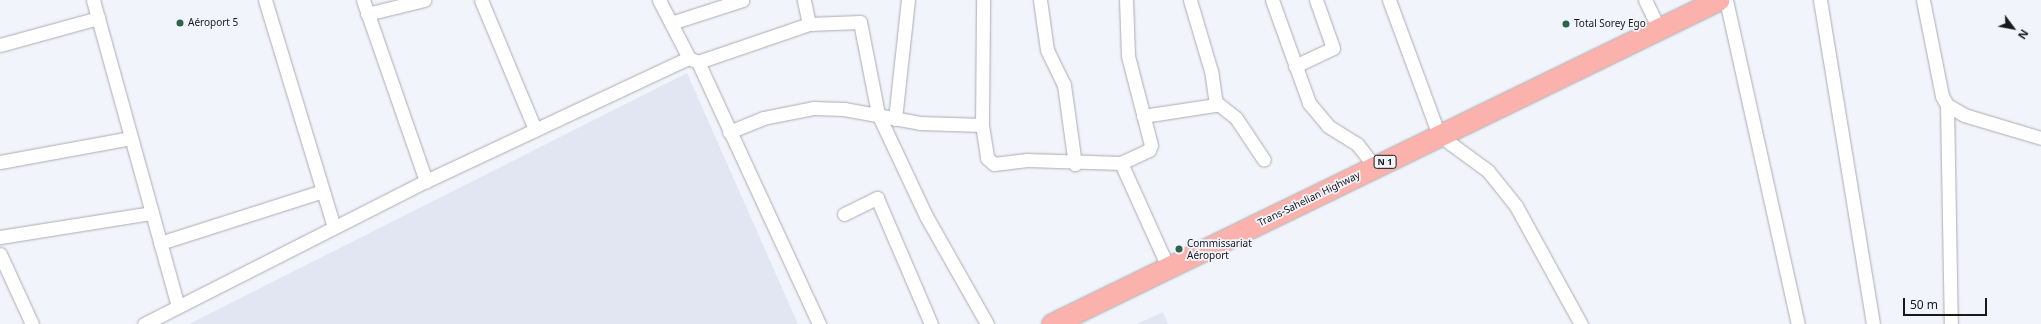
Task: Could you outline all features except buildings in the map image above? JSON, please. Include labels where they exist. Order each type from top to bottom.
[{"type":"highway","name":"Trans-Sahelian Highway","points":[[1052,324],[1438,135],[1492,113],[1718,0]]},
{"type":"street","points":[[93,0],[178,306]]},
{"type":"street","points":[[264,0],[334,227]]},
{"type":"street","points":[[363,0],[426,181]]},
{"type":"street","points":[[367,14],[424,0]]},
{"type":"street","points":[[481,0],[535,129]]},
{"type":"street","points":[[659,0],[671,23],[694,60],[819,324]]},
{"type":"street","points":[[671,23],[742,0]]},
{"type":"street","points":[[804,0],[809,24]]},
{"type":"street","points":[[895,119],[908,0]]},
{"type":"street","points":[[983,0],[982,125],[987,158],[994,164],[1027,160],[1075,164],[1121,163],[1150,148],[1128,56],[1126,0]]},
{"type":"street","points":[[1040,0],[1047,50],[1064,85],[1075,164]]},
{"type":"street","points":[[1190,0],[1211,71],[1217,103],[1236,118],[1264,160]]},
{"type":"street","points":[[1272,0],[1295,66],[1319,117],[1357,144],[1375,167]]},
{"type":"street","points":[[1295,66],[1333,48],[1316,0]]},
{"type":"street","points":[[1389,0],[1438,135],[1488,171],[1516,206],[1581,324]]},
{"type":"street","points":[[1645,0],[1658,29]]},
{"type":"street","points":[[1726,0],[1798,324]]},
{"type":"street","points":[[1820,0],[1873,324]]},
{"type":"street","points":[[1923,0],[1942,96],[1947,105],[1951,324]]},
{"type":"street","points":[[0,44],[98,18]]},
{"type":"street","points":[[144,324],[426,181],[535,129],[694,60],[809,24],[860,22],[878,114],[926,216],[987,324]]},
{"type":"street","points":[[1143,116],[1214,107],[1217,103]]},
{"type":"street","points":[[1947,105],[1964,115],[2041,138]]},
{"type":"street","points":[[729,132],[763,118],[813,108],[878,114],[895,119],[982,125]]},
{"type":"street","points":[[0,162],[131,138]]},
{"type":"street","points":[[1121,163],[1168,268]]},
{"type":"street","points":[[160,243],[323,191]]},
{"type":"street","points":[[844,214],[877,198],[931,324]]},
{"type":"street","points":[[0,237],[152,213]]},
{"type":"street","points":[[0,254],[32,324]]},
{"type":"shaded area","points":[[687,73],[798,324],[189,324]]},
{"type":"shaded area","points":[[1163,312],[1168,324],[1137,324]]},
{"type":"place","name":"Aéroport 5","points":[[180,23]]},
{"type":"place","name":"Total Sorey Ego","points":[[1566,24]]},
{"type":"place","name":"Commissariat Aéroport","points":[[1179,249]]}]
